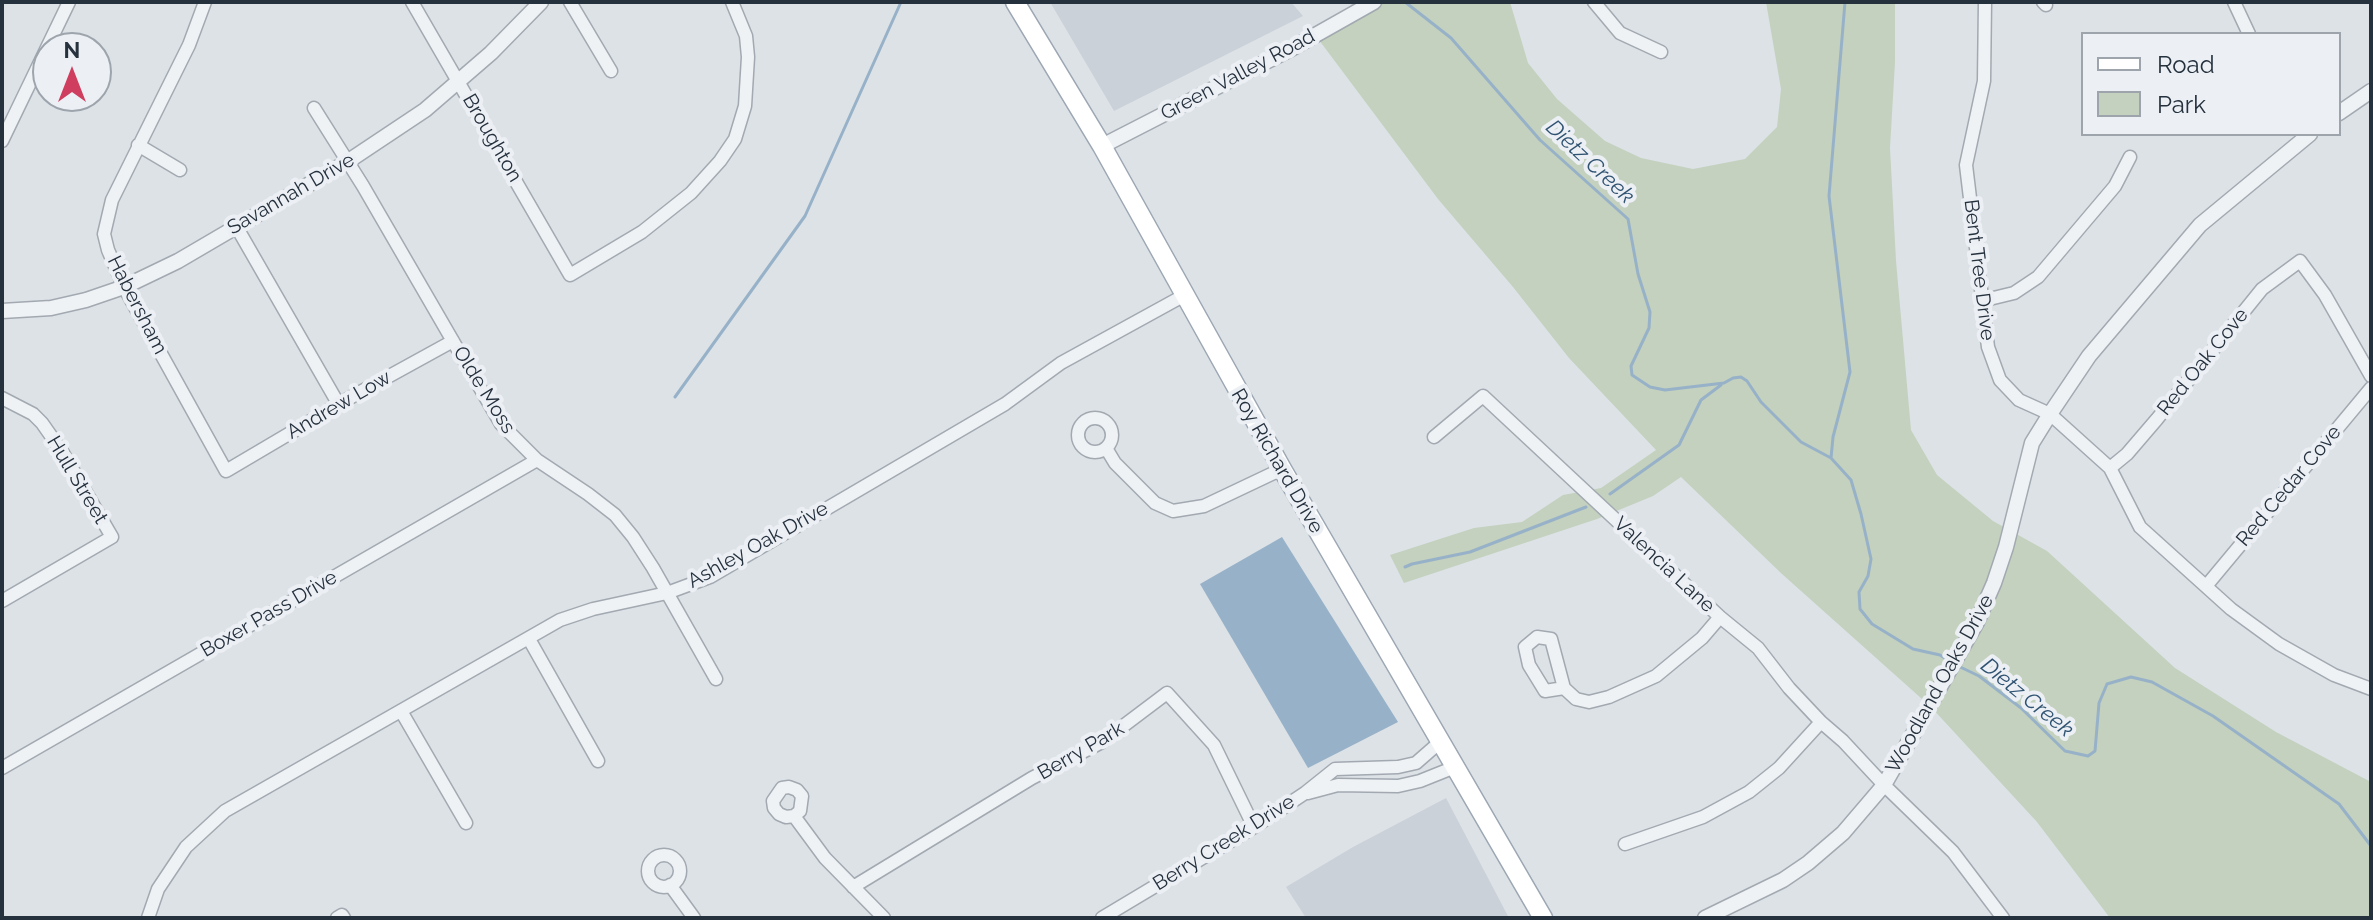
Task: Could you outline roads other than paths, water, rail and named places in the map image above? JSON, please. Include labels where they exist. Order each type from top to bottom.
[{"type":"main road","name":"Roy Richard Drive","points":[[1015,2],[1102,146],[1183,296],[1543,918]]},
{"type":"street","points":[[2,141],[69,2]]},
{"type":"street","name":"Habersham","points":[[205,2],[189,45],[112,200],[104,234],[124,287],[226,471]]},
{"type":"street","name":"Broughton","points":[[412,2],[570,275],[642,232],[691,193],[735,139],[745,106],[748,57],[746,36],[732,2]]},
{"type":"street","name":"Savannah Drive","points":[[2,311],[51,308],[124,287],[178,261],[347,162],[425,110],[459,82],[541,2]]},
{"type":"street","points":[[570,2],[611,71]]},
{"type":"street","points":[[1594,2],[1620,33],[1661,52]]},
{"type":"street","name":"Bent Tree Drive","points":[[1985,2],[1984,81],[1966,165],[1988,347],[2000,380],[2019,400],[2050,414],[2110,468],[2140,527],[2231,609],[2279,644],[2334,675],[2371,689]]},
{"type":"street","points":[[2234,2],[2248,32]]},
{"type":"street","name":"Green Valley Road","points":[[1102,146],[1289,50],[1372,3]]},
{"type":"street","points":[[2341,112],[2371,91]]},
{"type":"street","name":"Olde Moss","points":[[314,108],[501,424],[537,460],[615,515],[633,537],[716,679]]},
{"type":"street","name":"Woodland Oaks Drive","points":[[1705,918],[1783,880],[1808,863],[1843,833],[1884,785],[1974,628],[2002,559],[2032,443],[2050,414],[2089,356],[2200,225],[2308,136]]},
{"type":"street","points":[[138,145],[180,170]]},
{"type":"street","points":[[1981,301],[2014,293],[2038,277],[2115,186],[2130,157]]},
{"type":"street","points":[[236,226],[339,405]]},
{"type":"street","name":"Red Oak Cove","points":[[2110,468],[2127,454],[2157,419],[2262,289],[2300,261],[2325,295],[2371,376]]},
{"type":"street","name":"Ashley Oak Drive","points":[[148,918],[158,889],[186,847],[225,811],[560,620],[593,609],[667,593],[710,577],[1005,404],[1061,363],[1183,296]]},
{"type":"street","name":"Andrew Low","points":[[226,471],[453,341]]},
{"type":"street","name":"Red Cedar Cove","points":[[2207,585],[2371,388]]},
{"type":"street","name":"Valencia Lane","points":[[1434,437],[1483,396],[1720,617],[1758,648],[1821,722],[1953,852],[2003,918]]},
{"type":"street","name":"Hull Street","points":[[2,398],[33,414],[42,423],[112,537],[2,601]]},
{"type":"street","points":[[1106,448],[1115,463],[1155,503],[1173,511],[1204,506],[1282,469]]},
{"type":"street","name":"Boxer Pass Drive","points":[[2,768],[537,460]]},
{"type":"street","points":[[1564,688],[1583,702],[1621,692],[1665,669],[1702,638],[1720,617]]},
{"type":"street","points":[[529,639],[598,761]]},
{"type":"street","name":"Berry Park","points":[[853,887],[1032,778],[1102,742],[1167,693],[1214,745],[1254,827]]},
{"type":"street","points":[[401,711],[466,823]]},
{"type":"street","points":[[1625,844],[1703,817],[1749,792],[1779,768],[1821,722]]},
{"type":"street","name":"Berry Creek Drive","points":[[1102,918],[1254,827],[1335,769],[1398,767],[1416,763],[1440,742]]},
{"type":"street","points":[[1370,786],[1371,766]]},
{"type":"street","name":"Berry Creek Drive","points":[[1305,793],[1338,785],[1398,786],[1455,767]]},
{"type":"street","points":[[794,816],[825,858],[884,918]]},
{"type":"street","points":[[670,885],[694,918]]},
{"type":"water","points":[[1282,537],[1398,722],[1308,768],[1200,584]]},
{"type":"waterway","points":[[675,397],[805,216],[901,2]]},
{"type":"waterway","name":"Dietz Creek","points":[[1405,2],[1451,38],[1540,140],[1628,219],[1638,274],[1650,312],[1649,328],[1631,366],[1632,375],[1650,387],[1665,390],[1724,383],[1741,377],[1747,381],[1761,402],[1801,442],[1831,458],[1851,480],[1871,559],[1868,576],[1859,592],[1860,609],[1872,624],[1913,649],[1940,655],[1949,661]]},
{"type":"waterway","points":[[1831,458],[1833,437],[1850,372],[1829,196],[1845,2]]},
{"type":"waterway","points":[[1610,494],[1679,445],[1701,400],[1721,385]]},
{"type":"waterway","points":[[1405,567],[1470,552],[1586,507]]},
{"type":"waterway","name":"Dietz Creek","points":[[1956,665],[1979,676],[2021,708],[2065,751],[2088,756],[2095,751],[2099,703],[2107,684],[2131,677],[2152,682],[2213,716],[2339,804],[2371,846]]}]
